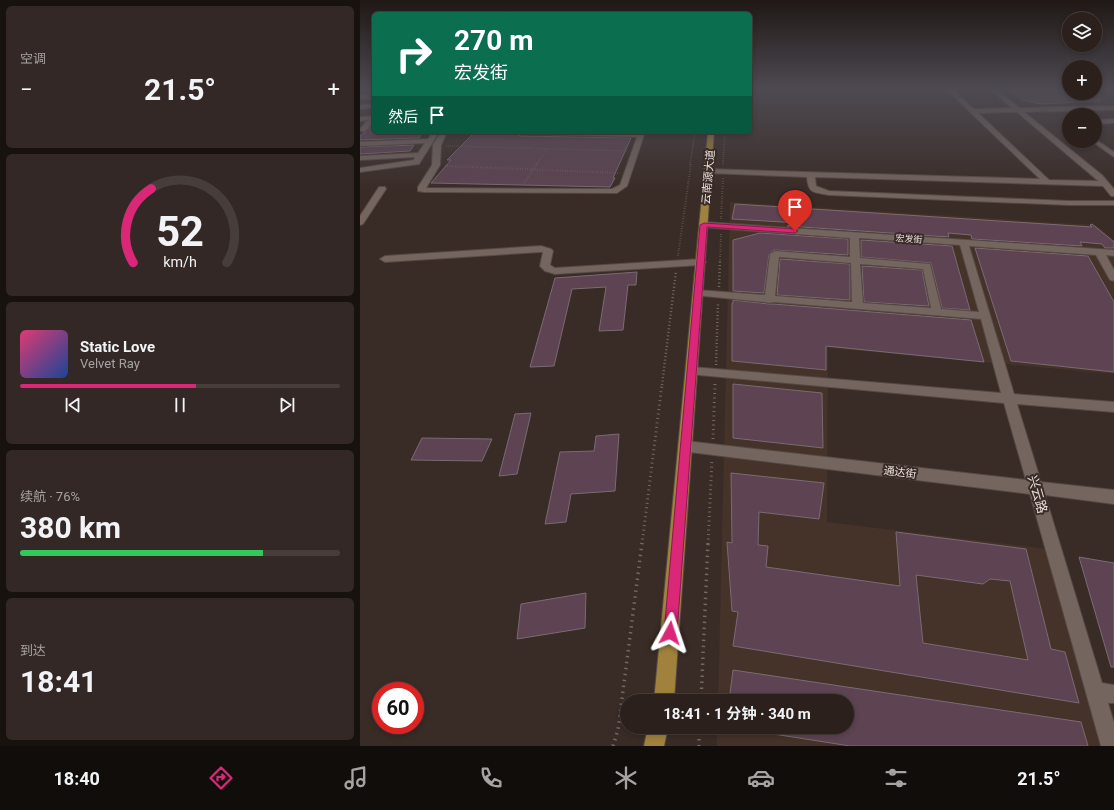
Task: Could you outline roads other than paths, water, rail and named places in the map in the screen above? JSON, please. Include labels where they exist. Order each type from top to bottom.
[{"type":"main road","name":"云南源大道","points":[[665,694],[711,134]]},
{"type":"main road","points":[[654,746],[657,734]]},
{"type":"street","points":[[987,125],[1047,182]]},
{"type":"street","points":[[1037,125],[1099,177],[1111,190]]},
{"type":"street","points":[[361,130],[372,130]]},
{"type":"street","points":[[435,134],[433,143],[436,166],[421,189],[428,191],[518,192],[610,192],[620,189],[623,186],[628,173],[641,134]]},
{"type":"street","points":[[360,170],[416,162],[421,154],[442,134]]},
{"type":"street","points":[[360,144],[433,143]]},
{"type":"street","points":[[1102,146],[1114,155]]},
{"type":"street","points":[[360,158],[421,154]]},
{"type":"street","points":[[708,170],[1047,182],[1111,190]]},
{"type":"street","points":[[811,174],[812,187],[815,190],[829,194],[1069,203],[1114,203]]},
{"type":"street","points":[[360,222],[382,189]]},
{"type":"street","name":"宏发街","points":[[704,225],[1114,253]]},
{"type":"street","points":[[854,235],[858,307]]},
{"type":"street","name":"兴云路","points":[[964,243],[1111,746]]},
{"type":"street","points":[[385,259],[541,249],[548,251],[545,266],[548,269],[555,271],[701,262]]},
{"type":"street","points":[[1099,252],[1114,278]]},
{"type":"street","points":[[769,300],[775,254],[927,266],[937,313]]},
{"type":"street","points":[[698,293],[769,300],[985,316]]},
{"type":"street","points":[[692,371],[1114,407]]},
{"type":"street","name":"通达街","points":[[686,447],[1114,497]]},
{"type":"street","points":[[1095,691],[1114,694]]}]
